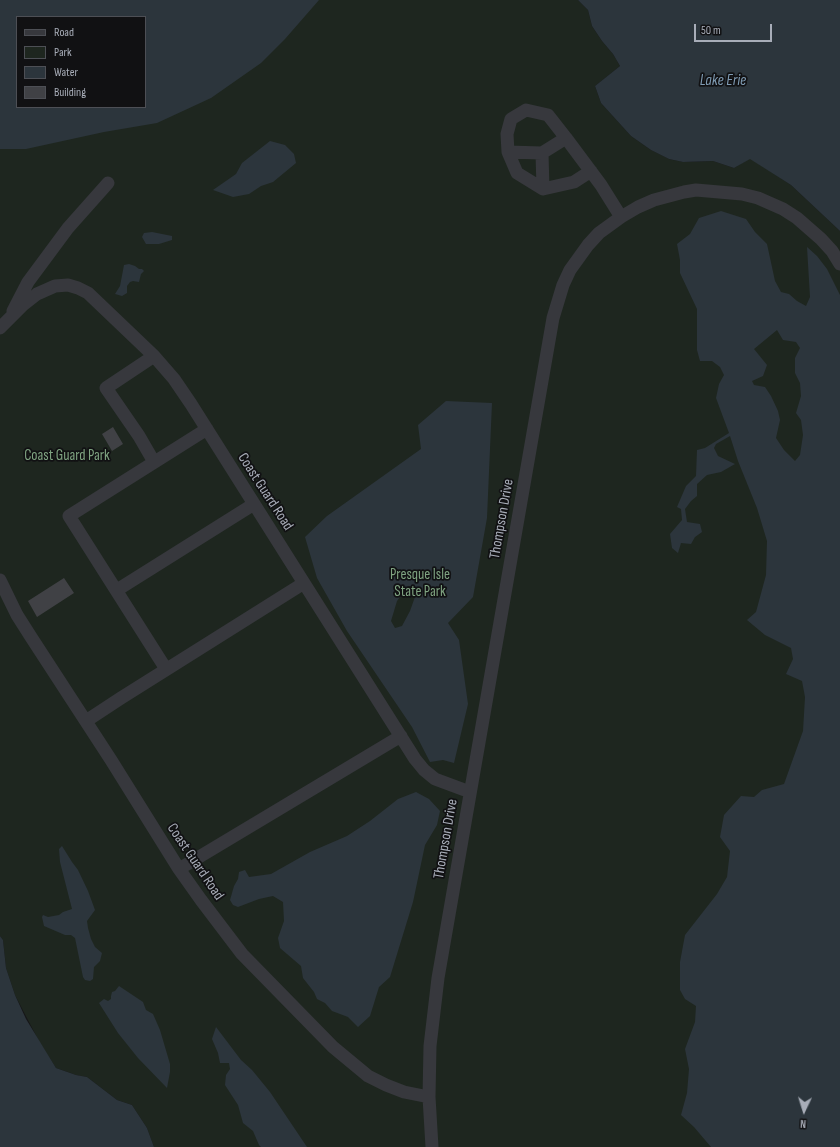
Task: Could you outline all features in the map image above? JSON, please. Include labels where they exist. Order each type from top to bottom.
[{"type":"street","points":[[591,171],[574,182],[543,189],[517,173],[508,152],[507,134],[511,120],[526,110],[548,115],[591,171],[621,217]]},
{"type":"street","points":[[508,152],[542,153],[566,138]]},
{"type":"street","points":[[542,153],[543,189]]},
{"type":"street","points":[[10,318],[28,282],[68,228],[108,184]]},
{"type":"street","name":"Thompson Drive","points":[[432,1147],[429,1098],[430,1046],[438,978],[553,318],[563,285],[579,256],[599,233],[621,217],[654,200],[684,192],[704,190],[742,194],[772,204],[797,218],[821,239],[832,251],[840,264]]},
{"type":"street","name":"Coast Guard Road","points":[[0,328],[37,294],[55,286],[68,285],[88,293],[154,356],[174,379],[207,429],[424,770],[435,779],[470,792]]},
{"type":"street","points":[[154,356],[106,388],[139,436],[154,462]]},
{"type":"street","points":[[166,669],[69,516],[207,429]]},
{"type":"street","points":[[117,590],[254,504]]},
{"type":"street","name":"Coast Guard Road","points":[[0,580],[17,615],[30,637],[86,721],[179,869],[242,954],[333,1047],[368,1076],[404,1092],[429,1098]]},
{"type":"street","points":[[86,721],[304,583]]},
{"type":"street","points":[[179,869],[401,736]]},
{"type":"green space","name":"Presque Isle State Park","points":[[135,0],[578,0],[588,10],[592,26],[620,66],[595,86],[601,103],[631,136],[651,150],[669,159],[683,162],[713,161],[734,168],[750,158],[791,185],[840,231],[840,1147],[154,1147],[147,1128],[132,1105],[117,1100],[87,1077],[56,1068],[40,1043],[15,995],[6,968],[3,940],[0,936],[0,46],[16,108],[146,108],[146,16],[144,16]]},
{"type":"water","points":[[0,0],[319,0],[285,39],[261,63],[211,98],[157,123],[104,132],[26,149],[0,149]]},
{"type":"water","name":"Lake Erie","points":[[578,0],[840,0],[840,231],[791,185],[750,159],[734,168],[713,161],[683,162],[669,159],[651,150],[631,136],[601,103],[595,86],[620,66],[592,26],[588,10]]},
{"type":"water","points":[[270,141],[285,145],[294,154],[296,163],[273,182],[261,186],[249,194],[233,197],[213,190],[236,174],[242,163]]},
{"type":"water","points":[[721,211],[746,219],[755,232],[767,244],[775,281],[781,292],[789,294],[806,306],[810,297],[807,247],[817,256],[827,269],[840,295],[840,1147],[711,1147],[694,1127],[681,1115],[687,1093],[689,1069],[685,1049],[695,1022],[696,1006],[685,999],[680,990],[680,962],[685,935],[717,894],[727,877],[730,851],[720,837],[724,815],[741,796],[754,797],[762,790],[784,784],[803,731],[805,697],[802,681],[786,674],[793,659],[791,648],[765,635],[747,620],[756,612],[766,575],[767,541],[757,508],[738,461],[730,436],[716,444],[714,448],[718,456],[735,464],[721,472],[707,475],[697,484],[697,496],[685,509],[687,522],[700,524],[702,532],[695,537],[691,544],[681,543],[678,553],[672,548],[670,534],[682,520],[681,509],[677,507],[686,486],[696,476],[697,450],[705,448],[729,433],[716,398],[719,384],[724,375],[720,367],[712,361],[700,361],[697,350],[697,309],[680,273],[680,260],[677,244],[690,234],[699,218]],"holes":[[[777,330],[783,340],[796,342],[800,348],[795,358],[795,373],[800,383],[801,396],[796,413],[801,420],[803,435],[800,455],[795,461],[784,450],[776,438],[780,420],[778,411],[771,396],[765,387],[754,385],[752,381],[763,376],[767,365],[754,349]]]},
{"type":"water","points":[[152,232],[172,236],[172,240],[159,244],[146,244],[142,237],[144,233]]},
{"type":"water","points":[[129,264],[144,271],[141,274],[139,282],[130,282],[127,286],[127,293],[122,296],[115,294],[120,286],[124,265]]},
{"type":"water","points":[[446,401],[492,403],[487,518],[473,597],[448,623],[459,640],[468,704],[454,763],[443,760],[430,762],[412,727],[347,631],[317,578],[305,537],[327,516],[421,449],[418,425]],"holes":[[[408,586],[414,586],[416,594],[410,611],[402,626],[395,628],[391,621],[397,601]]]},
{"type":"water","points":[[416,792],[429,799],[440,811],[437,825],[425,845],[413,902],[390,977],[379,987],[370,1016],[358,1027],[348,1017],[332,1011],[325,1003],[317,999],[314,992],[303,978],[301,966],[280,948],[278,938],[284,921],[283,902],[273,896],[259,899],[238,907],[233,905],[230,900],[239,872],[245,870],[249,877],[271,874],[310,852],[347,836],[370,821],[398,799]]},
{"type":"water","points":[[62,846],[78,870],[95,910],[87,921],[88,928],[95,947],[102,953],[100,961],[94,967],[93,979],[90,981],[85,980],[83,977],[75,938],[71,935],[65,935],[44,926],[42,917],[43,915],[48,917],[59,915],[72,909],[60,862],[59,849]]},
{"type":"water","points":[[0,936],[3,940],[6,968],[15,995],[26,1019],[56,1068],[87,1077],[117,1100],[132,1105],[147,1128],[154,1147],[0,1147]]},
{"type":"water","points":[[119,986],[143,1002],[146,1010],[153,1014],[160,1030],[170,1064],[167,1088],[138,1058],[118,1033],[99,1003],[104,999],[108,1001],[111,999],[112,992]]},
{"type":"water","points":[[216,1027],[241,1060],[252,1070],[270,1092],[307,1147],[261,1147],[259,1145],[253,1131],[243,1123],[238,1105],[225,1085],[226,1075],[230,1069],[229,1063],[220,1063],[218,1053],[212,1039]]},
{"type":"building","points":[[113,427],[123,444],[112,451],[102,434]]},
{"type":"building","points":[[64,578],[74,593],[37,617],[28,601]]},
{"type":"park label","name":"Coast Guard Park","points":[[67,456]]}]
